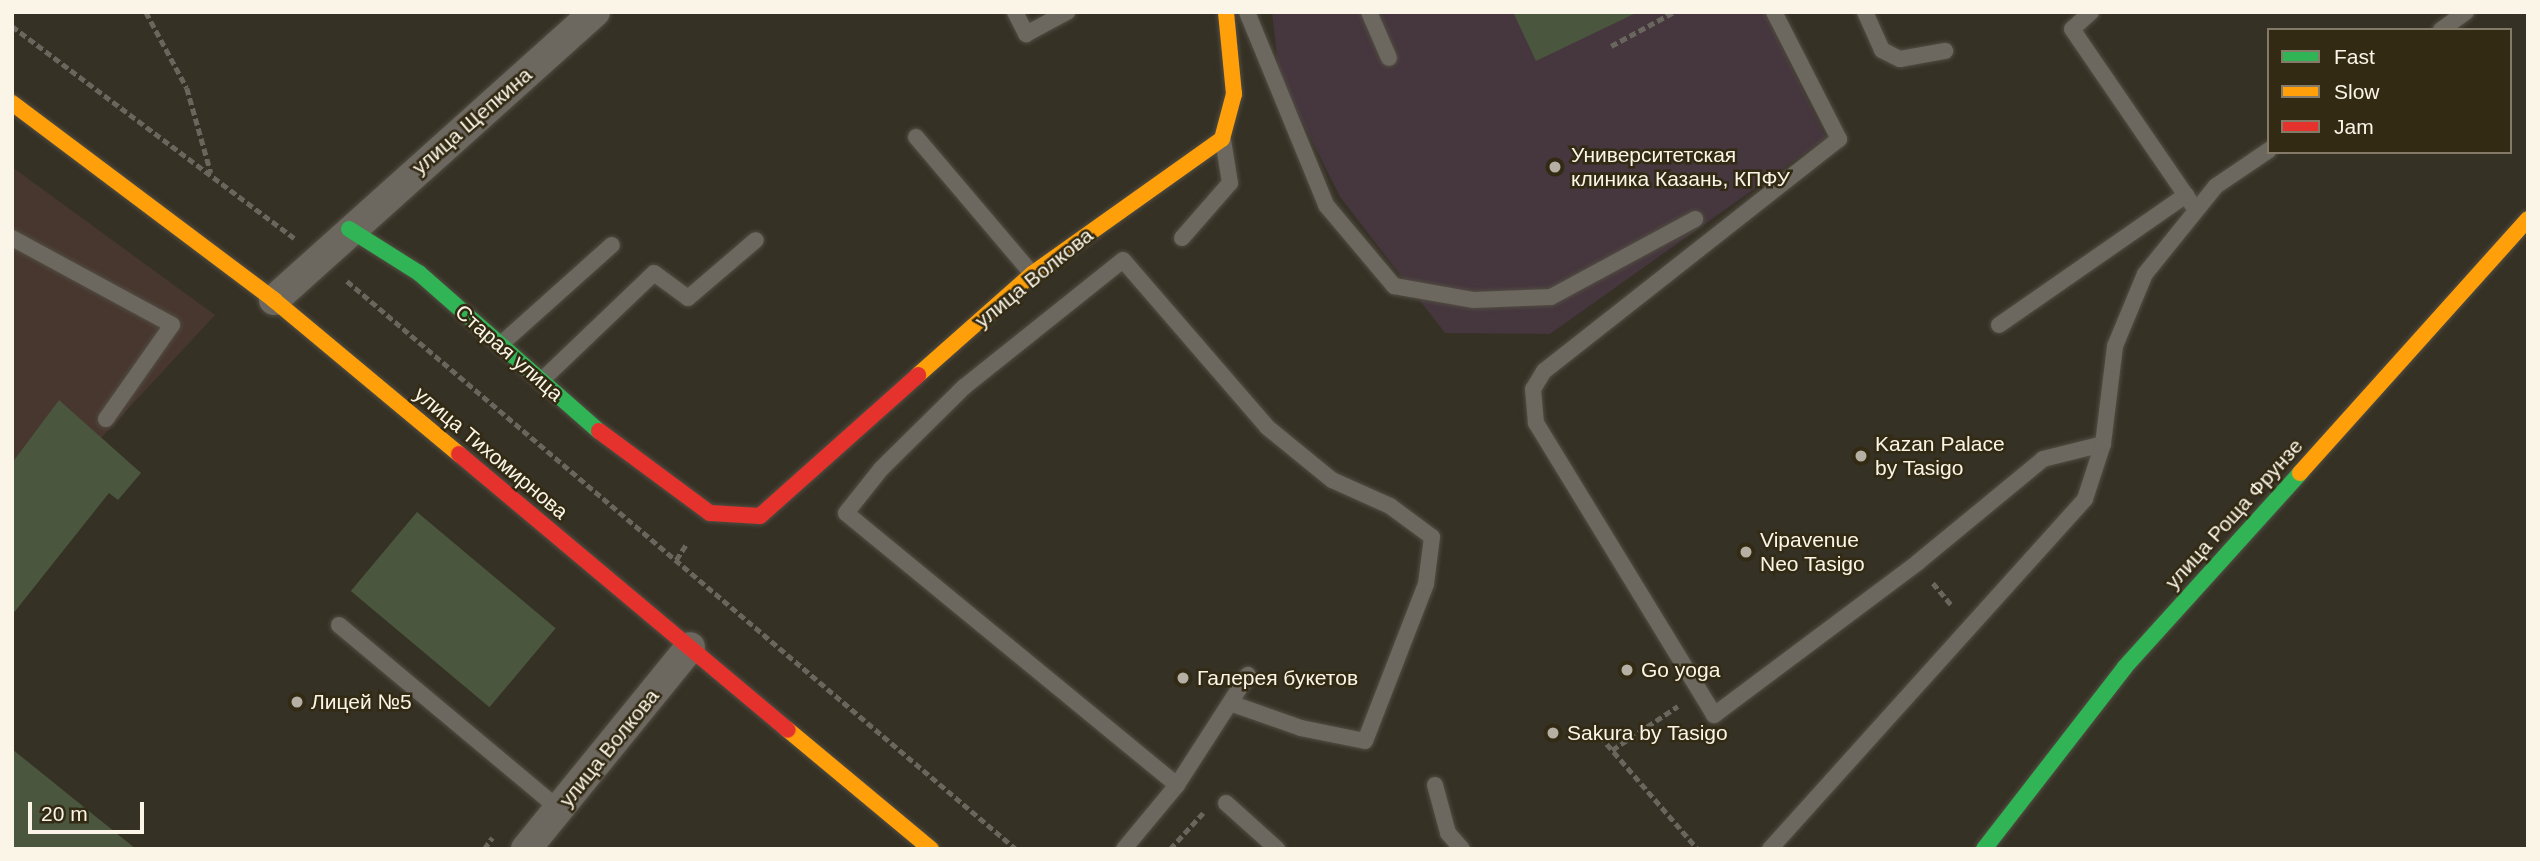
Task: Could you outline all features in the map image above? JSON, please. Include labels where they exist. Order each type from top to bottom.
[{"type":"main road","points":[[1222,139],[1234,94],[1226,12]]},
{"type":"main road","name":"улица Тихомирнова","points":[[12,103],[274,300],[932,849]]},
{"type":"main road","name":"улица Волкова","points":[[760,516],[1032,274],[1222,139]]},
{"type":"main road","name":"улица Роща Фрунзе","points":[[1984,849],[2124,667],[2528,219]]},
{"type":"main road","name":"Старая улица","points":[[349,229],[419,273],[589,423],[710,513],[760,516]]},
{"type":"street","name":"улица Щепкина","points":[[349,229],[595,12]]},
{"type":"street","points":[[274,300],[349,229]]},
{"type":"street","name":"улица Волкова","points":[[526,849],[690,646]]},
{"type":"lane","points":[[1015,12],[1026,34],[1067,12]]},
{"type":"lane","points":[[1247,12],[1326,205],[1394,286],[1473,300],[1551,297],[1695,219]]},
{"type":"lane","points":[[1369,12],[1389,58]]},
{"type":"lane","points":[[1774,12],[1839,139],[1544,372],[1533,389],[1536,423],[1714,715],[1917,563],[2043,459],[2103,444]]},
{"type":"lane","points":[[1866,12],[1882,50],[1900,59],[1945,51]]},
{"type":"lane","points":[[2091,12],[2072,29],[2196,210]]},
{"type":"lane","points":[[2444,28],[2466,12]]},
{"type":"lane","points":[[916,137],[1032,274]]},
{"type":"lane","points":[[1182,239],[1230,183],[1222,139]]},
{"type":"lane","points":[[1770,849],[1972,629],[2085,499],[2103,444],[2120,334],[2145,274],[2216,186],[2267,151]]},
{"type":"lane","points":[[1999,325],[2186,195]]},
{"type":"lane","points":[[12,238],[173,325],[106,419]]},
{"type":"lane","points":[[541,381],[654,273],[688,298],[756,240]]},
{"type":"lane","points":[[500,345],[612,246]]},
{"type":"lane","points":[[1177,785],[846,513],[881,469],[964,387],[1123,260],[1267,427],[1332,480],[1390,506],[1432,537],[1426,584],[1366,741],[1301,728],[1230,704]]},
{"type":"lane","points":[[339,625],[559,809]]},
{"type":"lane","points":[[1124,849],[1177,785],[1248,675]]},
{"type":"lane","points":[[1435,785],[1448,833],[1462,849]]},
{"type":"lane","points":[[1226,803],[1277,849]]},
{"type":"path","points":[[146,12],[187,88],[211,174]]},
{"type":"path","points":[[1611,46],[1674,12]]},
{"type":"path","points":[[12,26],[318,256],[1016,849]]},
{"type":"path","points":[[1917,563],[1972,629]]},
{"type":"path","points":[[1612,750],[1699,692]]},
{"type":"path","points":[[1600,736],[1698,849]]},
{"type":"path","points":[[484,849],[533,787]]},
{"type":"path","points":[[1170,849],[1208,809],[1226,803]]},
{"type":"shaded area","name":"Университетская клиника Казань, КПФУ","points":[[1272,12],[1764,12],[1826,138],[1550,334],[1445,333],[1340,197],[1279,75]]},
{"type":"shaded area","points":[[12,167],[215,315],[101,438],[59,401],[12,463]]},
{"type":"green space","points":[[1513,12],[1638,12],[1536,61]]},
{"type":"green space","points":[[59,400],[141,473],[118,500],[109,493],[12,615],[12,463]]},
{"type":"green space","points":[[417,512],[556,628],[489,707],[351,591]]},
{"type":"green space","points":[[12,749],[136,849],[12,849]]},
{"type":"traffic: fast","points":[[349,229],[419,273],[599,431]]},
{"type":"traffic: fast","points":[[1984,849],[2125,667],[2300,473]]},
{"type":"traffic: slow","points":[[918,375],[1032,274],[1222,139],[1234,94],[1226,12]]},
{"type":"traffic: slow","points":[[12,103],[274,300],[459,454]]},
{"type":"traffic: slow","points":[[2300,473],[2528,219]]},
{"type":"traffic: slow","points":[[788,730],[931,849]]},
{"type":"traffic: jam","points":[[599,431],[710,513],[760,516],[918,375]]},
{"type":"traffic: jam","points":[[459,454],[788,730]]},
{"type":"place","name":"Университетская клиника Казань, КПФУ","points":[[1555,167]]},
{"type":"place","name":"Kazan Palace by Tasigo","points":[[1861,456]]},
{"type":"place","name":"Vipavenue Neo Tasigo","points":[[1746,552]]},
{"type":"place","name":"Go yoga","points":[[1627,670]]},
{"type":"place","name":"Галерея букетов","points":[[1183,678]]},
{"type":"place","name":"Лицей №5","points":[[297,702]]},
{"type":"place","name":"Sakura by Tasigo","points":[[1553,733]]}]
